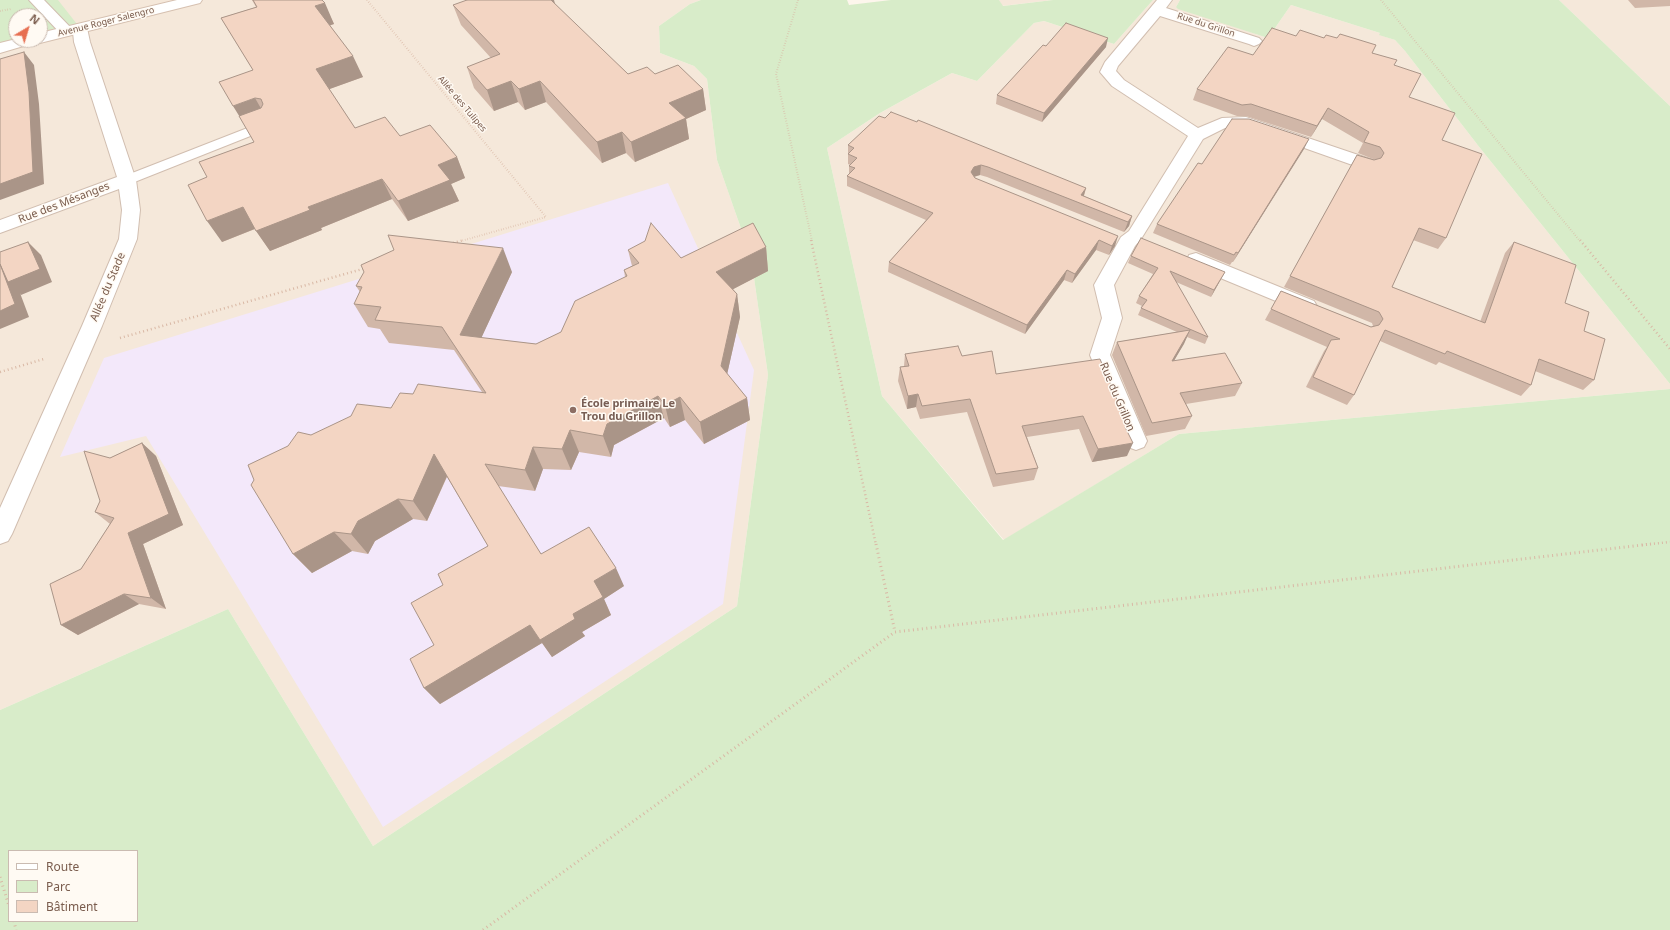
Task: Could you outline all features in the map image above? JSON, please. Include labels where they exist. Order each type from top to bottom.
[{"type":"street","points":[[36,0],[73,30]]},
{"type":"street","name":"Avenue Roger Salengro","points":[[48,36],[195,0]]},
{"type":"street","name":"Rue du Grillon","points":[[1136,441],[1100,355],[1112,318],[1104,285],[1197,135],[1118,82],[1108,72],[1111,65],[1161,5],[1254,41]]},
{"type":"street","name":"Allée du Stade","points":[[0,534],[82,349],[128,239],[131,210],[127,180],[82,42],[73,30]]},
{"type":"street","points":[[1197,135],[1222,123],[1246,122],[1367,164]]},
{"type":"street","name":"Rue des Mésanges","points":[[0,227],[127,180]]},
{"type":"street","points":[[1179,253],[1327,314]]},
{"type":"lane","points":[[127,180],[268,124]]},
{"type":"path","name":"Allée des Tulipes","points":[[367,0],[546,217],[447,245]]},
{"type":"path","points":[[798,0],[776,74],[895,632]]},
{"type":"path","points":[[1381,0],[1670,349]]},
{"type":"path","points":[[0,372],[371,267]]},
{"type":"path","points":[[483,930],[895,632],[1670,542]]},
{"type":"path","points":[[0,877],[8,903]]},
{"type":"shaded area","points":[[0,0],[701,0],[690,4],[659,26],[660,53],[694,66],[707,79],[717,160],[751,257],[768,375],[737,606],[373,846],[228,609],[0,710]]},
{"type":"shaded area","points":[[999,0],[1053,0],[1002,6]]},
{"type":"shaded area","points":[[1153,0],[1180,0],[1176,7],[1268,38],[1291,5],[1380,33],[1380,35],[1395,40],[1670,384],[1670,389],[1179,434],[1004,540],[882,396],[827,148],[880,113],[952,73],[977,81],[1034,23],[1044,21],[1114,44]]},
{"type":"shaded area","points":[[1559,0],[1670,0],[1670,106]]},
{"type":"shaded area","points":[[668,183],[754,370],[723,604],[383,827],[146,436],[60,457],[104,358]]},
{"type":"green space","points":[[0,0],[58,0],[80,28],[48,36],[48,8],[8,8],[8,44],[0,48]]},
{"type":"green space","points":[[701,0],[847,0],[849,5],[891,0],[999,0],[1003,6],[1053,0],[1153,0],[1114,44],[1044,21],[1034,23],[977,81],[952,73],[880,113],[827,148],[882,396],[1003,540],[1179,434],[1670,389],[1670,930],[0,930],[0,710],[228,609],[373,846],[737,606],[768,375],[751,257],[717,160],[707,79],[694,66],[660,53],[659,26],[690,4]]},
{"type":"green space","points":[[1180,0],[1559,0],[1670,106],[1670,384],[1395,40],[1379,35],[1380,33],[1291,5],[1268,38],[1178,9],[1176,7]]},
{"type":"building","points":[[253,0],[322,0],[325,3],[315,6],[353,56],[316,69],[355,128],[385,117],[400,136],[430,125],[457,157],[438,165],[450,180],[398,201],[382,179],[308,207],[310,210],[256,231],[243,207],[207,221],[188,185],[207,177],[199,162],[254,142],[239,116],[261,108],[263,104],[261,99],[255,98],[233,106],[219,82],[253,70],[221,18],[257,7]]},
{"type":"building","points":[[467,0],[551,0],[628,74],[647,67],[655,74],[678,65],[703,89],[669,103],[686,118],[631,142],[622,132],[597,142],[540,81],[519,89],[511,81],[487,90],[467,67],[500,54],[453,5]]},
{"type":"building","points":[[1066,23],[1108,38],[1044,113],[997,95],[1043,45],[1046,46]]},
{"type":"building","points":[[1272,28],[1296,36],[1300,30],[1324,38],[1326,35],[1337,38],[1340,34],[1376,45],[1372,53],[1397,60],[1394,65],[1421,74],[1409,97],[1455,113],[1442,140],[1482,154],[1446,238],[1419,228],[1392,287],[1485,323],[1514,242],[1576,265],[1565,303],[1589,312],[1584,331],[1605,339],[1594,380],[1539,359],[1531,385],[1447,351],[1445,354],[1385,330],[1354,395],[1313,377],[1331,340],[1340,339],[1271,309],[1281,291],[1371,327],[1379,325],[1383,319],[1379,312],[1290,276],[1357,155],[1374,160],[1381,158],[1384,153],[1380,147],[1364,142],[1369,132],[1328,108],[1317,126],[1251,104],[1242,105],[1197,89],[1228,47],[1253,55]]},
{"type":"building","points":[[24,52],[29,92],[33,172],[0,184],[0,59]]},
{"type":"building","points":[[891,112],[917,122],[918,120],[1086,188],[1081,195],[1132,216],[1128,222],[988,167],[981,165],[974,167],[971,172],[975,178],[1118,236],[1112,246],[1099,240],[1075,274],[1067,270],[1027,325],[889,262],[933,213],[847,176],[855,168],[849,166],[857,158],[848,154],[854,148],[848,145],[879,116],[885,118]]},
{"type":"building","points":[[1232,119],[1249,119],[1309,139],[1238,253],[1236,252],[1234,255],[1157,224],[1198,163],[1202,164]]},
{"type":"building","points":[[651,223],[681,258],[753,223],[766,247],[716,272],[737,294],[721,366],[747,398],[700,422],[680,397],[665,405],[658,396],[607,424],[603,436],[570,430],[562,449],[533,447],[525,470],[485,464],[541,554],[589,527],[616,568],[594,581],[603,597],[573,614],[575,619],[540,640],[530,625],[424,688],[410,659],[434,645],[411,603],[443,585],[438,574],[488,546],[434,454],[413,501],[398,499],[358,521],[351,534],[334,532],[293,554],[251,485],[254,480],[248,465],[288,446],[298,432],[311,435],[351,416],[357,404],[391,408],[400,393],[413,394],[418,384],[486,393],[442,327],[375,320],[381,307],[354,304],[362,287],[356,286],[364,272],[361,265],[394,250],[388,235],[503,248],[460,335],[536,344],[561,332],[575,301],[627,276],[624,270],[639,263],[628,250],[645,241]]},
{"type":"building","points":[[1141,238],[1225,272],[1214,290],[1170,271],[1208,337],[1141,308],[1147,300],[1139,296],[1158,268],[1131,256]]},
{"type":"building","points":[[28,242],[40,269],[8,282],[0,264],[0,252]]},
{"type":"building","points":[[0,264],[15,304],[0,311]]},
{"type":"building","points":[[1190,330],[1172,361],[1225,353],[1242,383],[1180,393],[1192,416],[1152,423],[1117,342]]},
{"type":"building","points":[[958,346],[962,356],[992,351],[996,374],[1100,359],[1128,426],[1125,427],[1133,443],[1098,449],[1083,416],[1022,426],[1038,468],[996,474],[970,399],[922,406],[918,394],[908,396],[900,367],[909,366],[905,354]]},
{"type":"building","points":[[142,443],[169,514],[128,533],[151,598],[124,594],[61,625],[50,584],[81,569],[114,518],[95,512],[100,501],[84,451],[110,458]]},
{"type":"place","name":"École primaire Le Trou du Grillon","points":[[573,410]]}]
